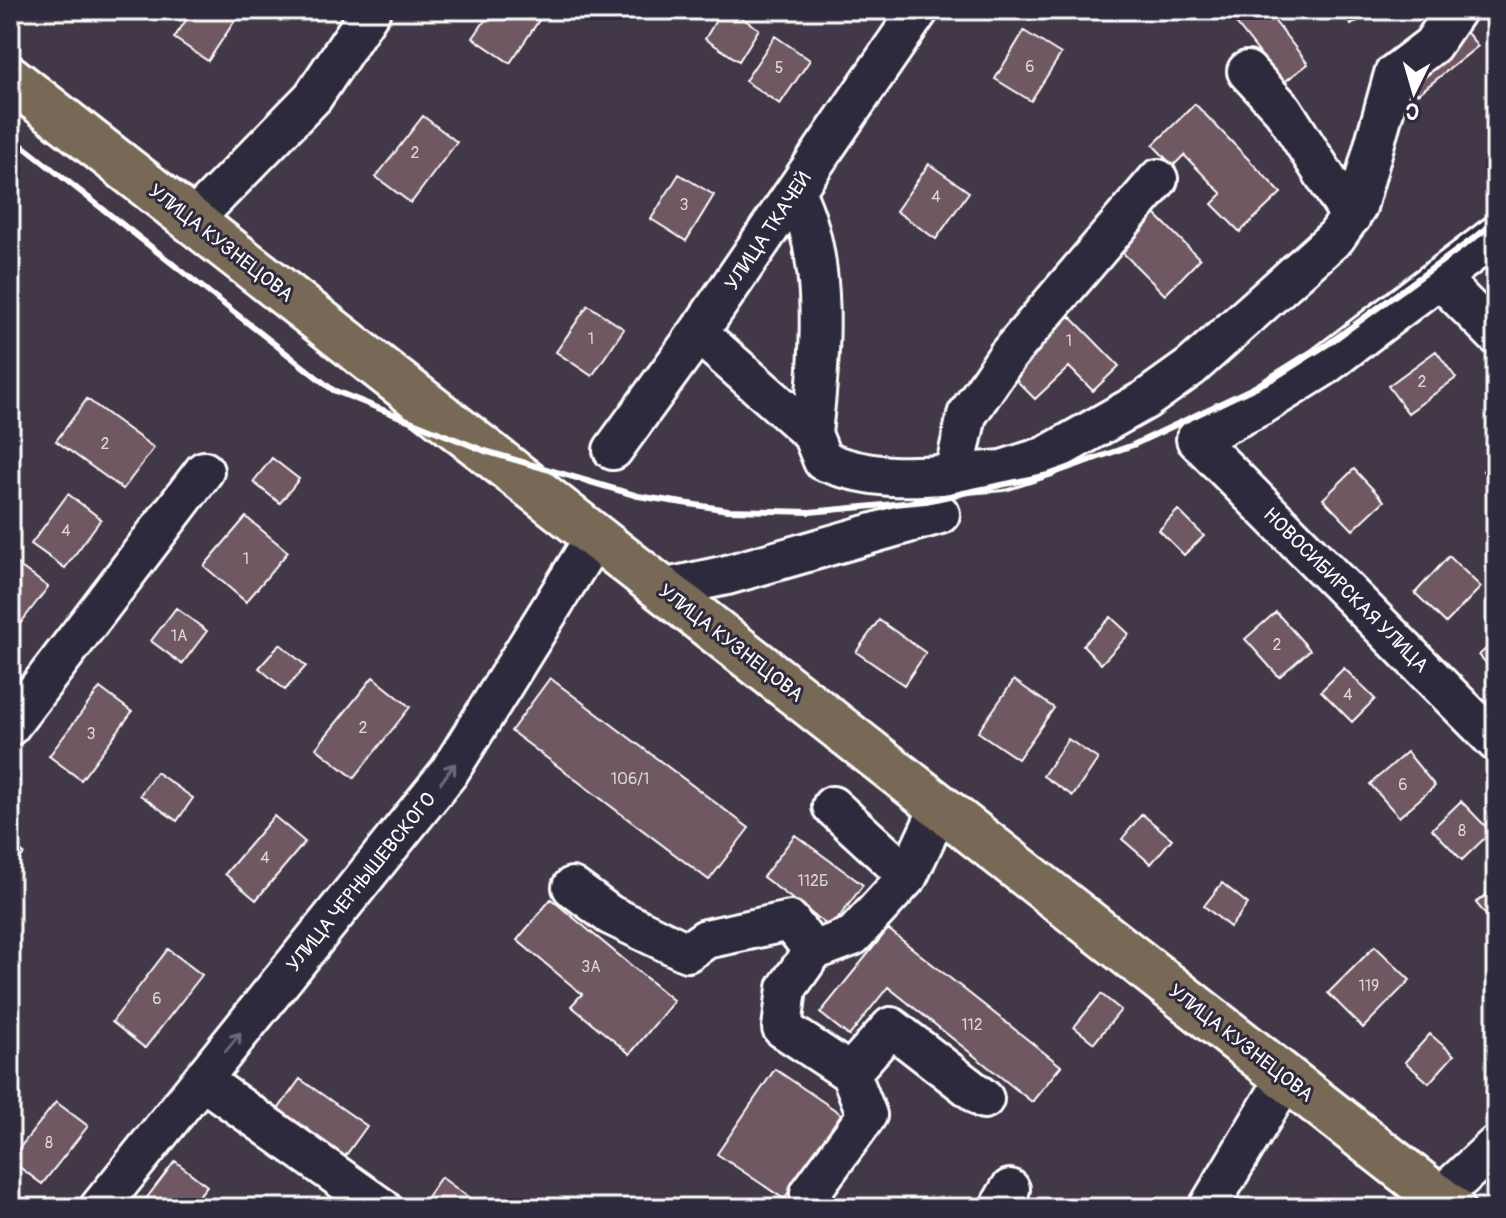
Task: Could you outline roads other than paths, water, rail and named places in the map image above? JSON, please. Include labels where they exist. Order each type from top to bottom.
[{"type":"main road","name":"УЛИЦА КУЗНЕЦОВА","points":[[10,78],[1446,1203]]},
{"type":"street","points":[[192,221],[313,97],[371,10]]},
{"type":"street","name":"УЛИЦА ТКАЧЕЙ","points":[[613,450],[698,333],[919,10]]},
{"type":"street","points":[[698,333],[812,434],[823,461],[857,474],[900,479],[1002,470],[1046,456],[1145,400],[1191,367],[1336,237],[1351,217],[1394,74],[1432,45],[1456,10]]},
{"type":"street","points":[[1247,71],[1283,110],[1351,217]]},
{"type":"street","points":[[954,474],[967,415],[991,379],[1158,179]]},
{"type":"street","points":[[795,192],[811,228],[818,263],[817,391],[812,434]]},
{"type":"street","points":[[1496,235],[1439,278],[1496,335]]},
{"type":"street","name":"НОВОСИБИРСКАЯ УЛИЦА","points":[[1439,278],[1387,322],[1323,367],[1262,405],[1196,439],[1496,742]]},
{"type":"street","points":[[10,726],[204,471]]},
{"type":"street","points":[[662,589],[727,575],[940,514]]},
{"type":"street","name":"УЛИЦА ЧЕРНЫШЕВСКОГО","points":[[99,1208],[449,772],[595,537]]},
{"type":"street","points":[[832,806],[908,876]]},
{"type":"street","points":[[810,1193],[867,1115],[850,1072],[782,1028],[787,988],[813,951],[853,936],[908,876],[940,807]]},
{"type":"street","points":[[572,887],[610,915],[687,952],[706,939],[790,921],[813,951]]},
{"type":"street","points":[[850,1072],[891,1027],[984,1099]]},
{"type":"street","points":[[1208,1208],[1286,1078]]},
{"type":"street","points":[[202,1080],[382,1208]]},
{"type":"street","points":[[1446,1203],[1496,1145]]},
{"type":"railway","points":[[10,136],[333,390],[485,451],[638,496],[728,510],[810,512],[926,501],[1048,475],[1133,445],[1274,378],[1328,344],[1496,222]]}]
